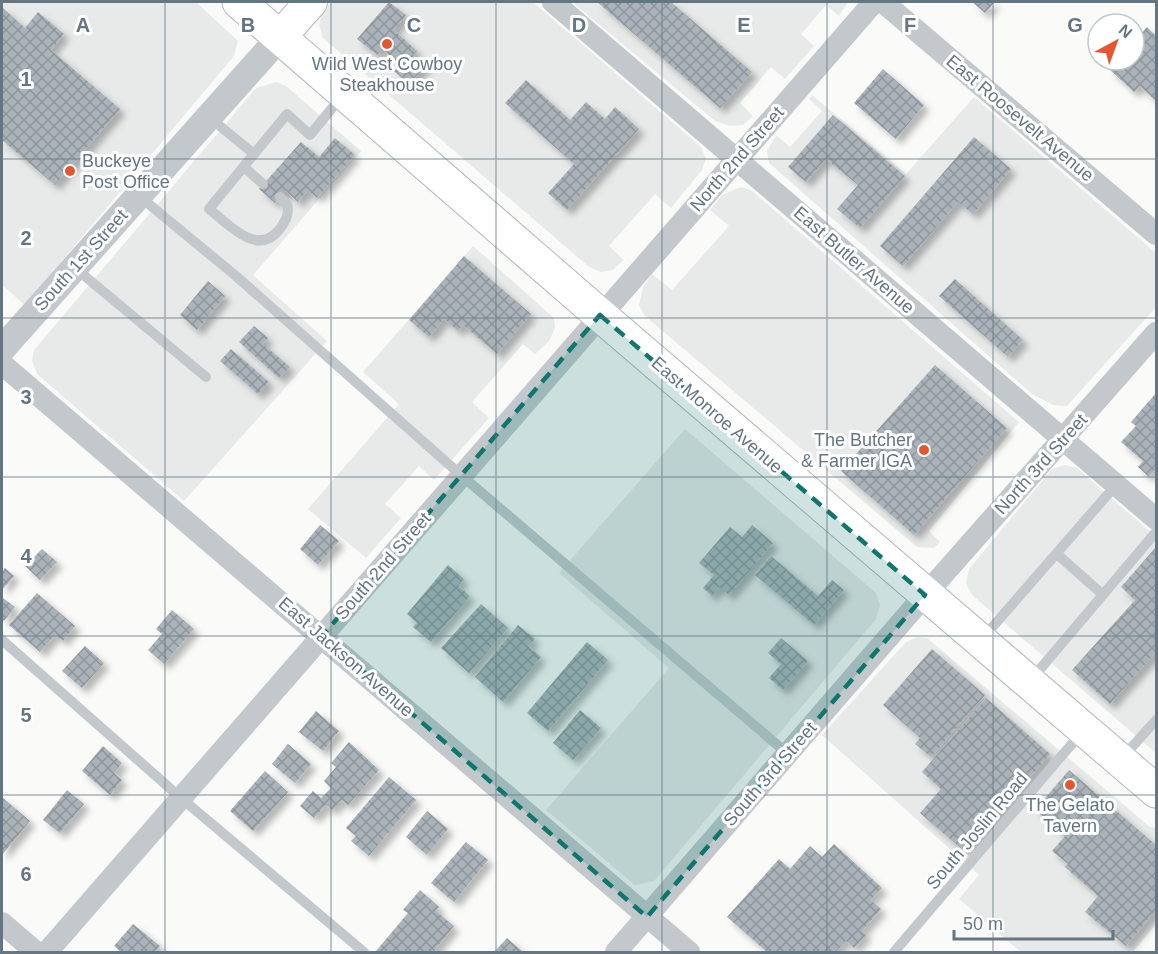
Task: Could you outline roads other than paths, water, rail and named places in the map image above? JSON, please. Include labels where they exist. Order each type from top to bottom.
[{"type":"main road","name":"East Monroe Avenue","points":[[239,2],[1028,684],[1156,790]]},
{"type":"main road","points":[[280,37],[311,2]]},
{"type":"street","name":"East Butler Avenue","points":[[552,2],[1156,519]]},
{"type":"street","name":"North 2nd Street","points":[[600,315],[874,2]]},
{"type":"street","name":"East Roosevelt Avenue","points":[[883,2],[1156,234]]},
{"type":"street","name":"South 1st Street","points":[[2,349],[280,37]]},
{"type":"street","name":"South 2nd Street","points":[[47,952],[600,315]]},
{"type":"street","name":"North 3rd Street","points":[[925,594],[1156,333]]},
{"type":"street","name":"East Jackson Avenue","points":[[2,364],[689,952]]},
{"type":"street","name":"South 3rd Street","points":[[616,952],[925,594]]},
{"type":"street","points":[[2,923],[36,952]]},
{"type":"lane","points":[[280,197],[287,204],[287,216],[270,240],[258,243],[248,239],[209,209],[287,114],[310,135],[344,93]]},
{"type":"lane","points":[[209,117],[254,154]]},
{"type":"lane","points":[[244,167],[263,184]]},
{"type":"lane","points":[[139,196],[236,276],[462,476],[788,754]]},
{"type":"lane","points":[[75,267],[206,377]]},
{"type":"lane","points":[[980,642],[1116,485]]},
{"type":"lane","points":[[1028,684],[1156,532]]},
{"type":"lane","points":[[1057,554],[1102,594]]},
{"type":"lane","points":[[2,640],[181,798],[364,952]]},
{"type":"lane","points":[[1121,760],[1156,720]]},
{"type":"lane","name":"South Joslin Road","points":[[894,952],[1084,730]]},
{"type":"place","name":"Wild West Cowboy Steakhouse","points":[[387,44]]},
{"type":"place","name":"Buckeye Post Office","points":[[70,171]]},
{"type":"place","name":"The Butcher & Farmer IGA","points":[[924,450]]},
{"type":"place","name":"The Gelato Tavern","points":[[1070,785]]}]
